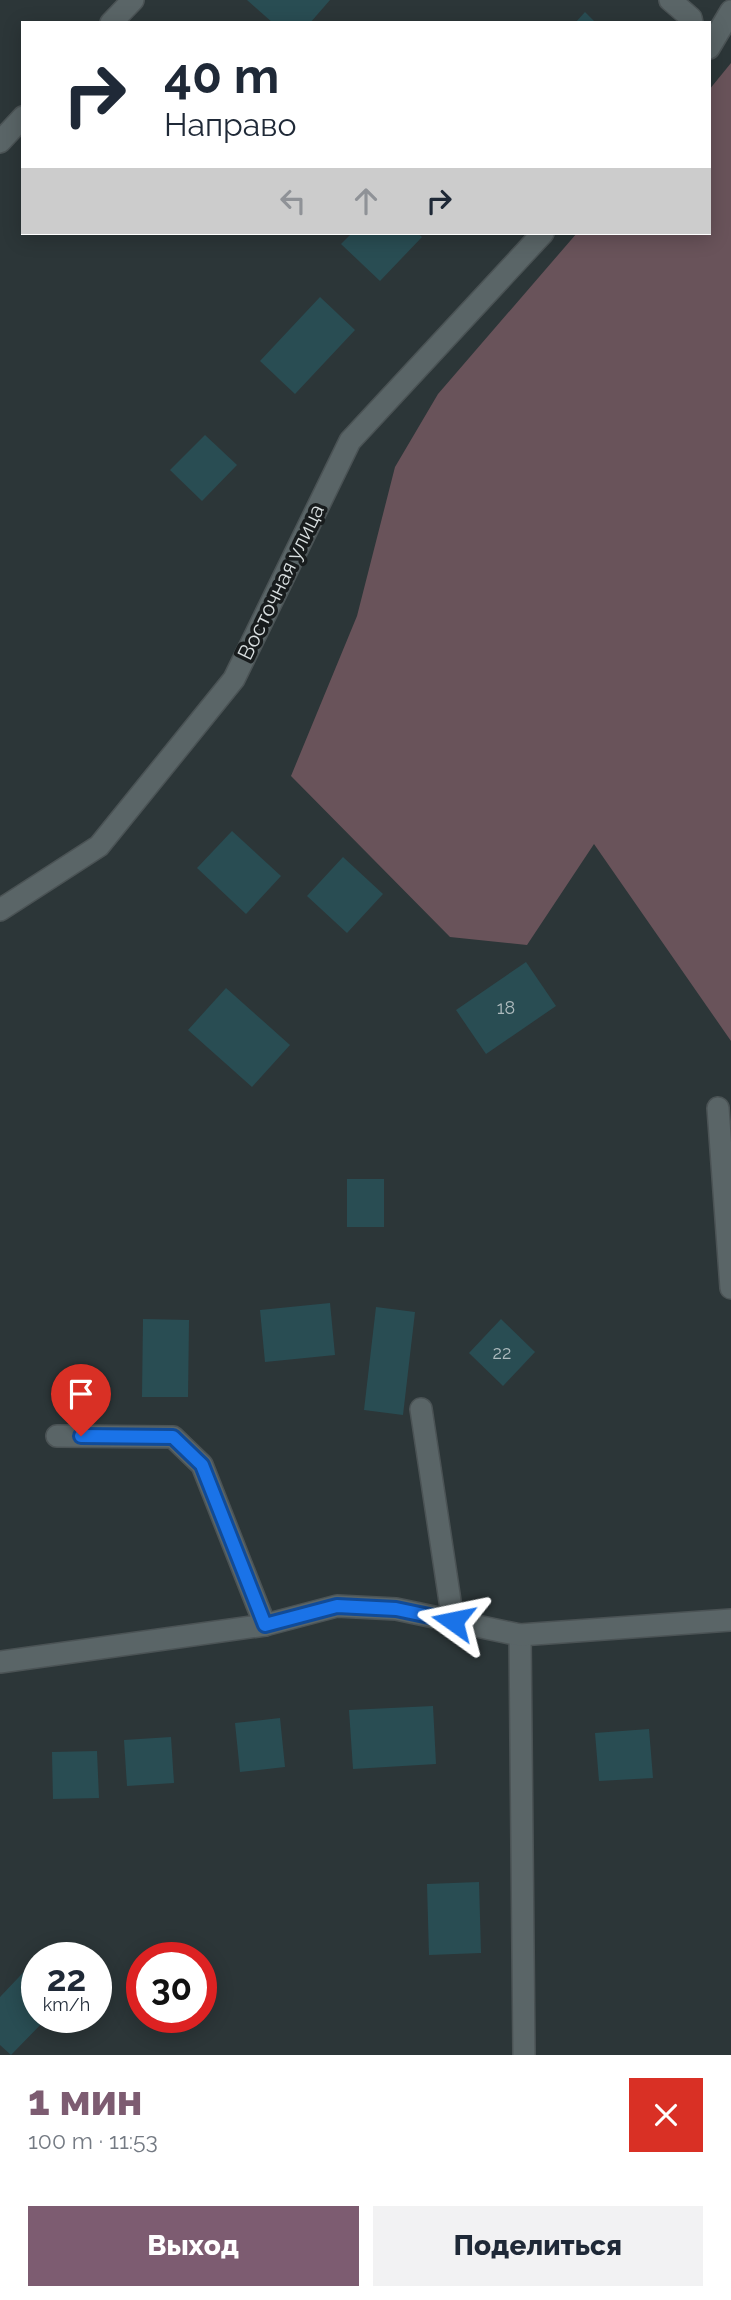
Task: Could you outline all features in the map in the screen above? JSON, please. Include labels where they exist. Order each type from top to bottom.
[{"type":"street","points":[[113,21],[133,0]]},
{"type":"street","points":[[670,0],[692,21]]},
{"type":"street","points":[[711,45],[731,11]]},
{"type":"street","points":[[0,142],[21,119]]},
{"type":"street","name":"Восточная улица","points":[[0,910],[99,846],[233,679],[350,441],[541,235]]},
{"type":"street","points":[[718,1108],[731,1288]]},
{"type":"street","points":[[421,1409],[453,1621]]},
{"type":"street","points":[[57,1436],[173,1437],[202,1465],[265,1625]]},
{"type":"street","points":[[0,1662],[265,1625],[337,1606],[396,1609],[520,1635],[731,1620]]},
{"type":"street","points":[[520,1635],[524,2055]]},
{"type":"shaded area","points":[[731,63],[731,1041],[594,844],[527,945],[450,937],[291,776],[357,616],[395,467],[438,394],[575,235],[711,235],[711,88]]},
{"type":"building","points":[[247,0],[330,0],[312,21],[271,21]]},
{"type":"building","points":[[585,12],[594,21],[577,21]]},
{"type":"building","points":[[350,235],[422,237],[380,281],[341,244]]},
{"type":"building","points":[[320,297],[355,330],[295,394],[260,361]]},
{"type":"building","points":[[205,435],[237,465],[202,501],[170,470]]},
{"type":"building","points":[[232,831],[281,876],[246,914],[197,868]]},
{"type":"building","points":[[343,857],[383,894],[347,933],[307,896]]},
{"type":"building","points":[[526,962],[556,1006],[486,1054],[456,1010]]},
{"type":"building","points":[[226,988],[290,1045],[252,1087],[188,1030]]},
{"type":"building","points":[[347,1179],[384,1179],[384,1227],[347,1227]]},
{"type":"building","points":[[330,1303],[335,1355],[265,1362],[260,1310]]},
{"type":"building","points":[[376,1307],[415,1312],[403,1415],[364,1410]]},
{"type":"building","points":[[143,1319],[189,1320],[188,1397],[142,1397]]},
{"type":"building","points":[[501,1319],[535,1352],[503,1386],[469,1353]]},
{"type":"building","points":[[433,1706],[436,1764],[353,1769],[349,1710]]},
{"type":"building","points":[[280,1718],[285,1767],[240,1772],[235,1723]]},
{"type":"building","points":[[649,1729],[653,1778],[599,1781],[595,1733]]},
{"type":"building","points":[[171,1737],[174,1783],[127,1786],[124,1740]]},
{"type":"building","points":[[97,1751],[99,1798],[53,1799],[52,1752]]},
{"type":"building","points":[[479,1882],[481,1953],[429,1955],[427,1884]]},
{"type":"building","points":[[21,1975],[21,2033],[32,2033],[11,2055],[0,2045],[0,1997]]},
{"type":"route","points":[[81,1436],[173,1437],[202,1465],[265,1625],[337,1606],[396,1609],[453,1621]]}]
